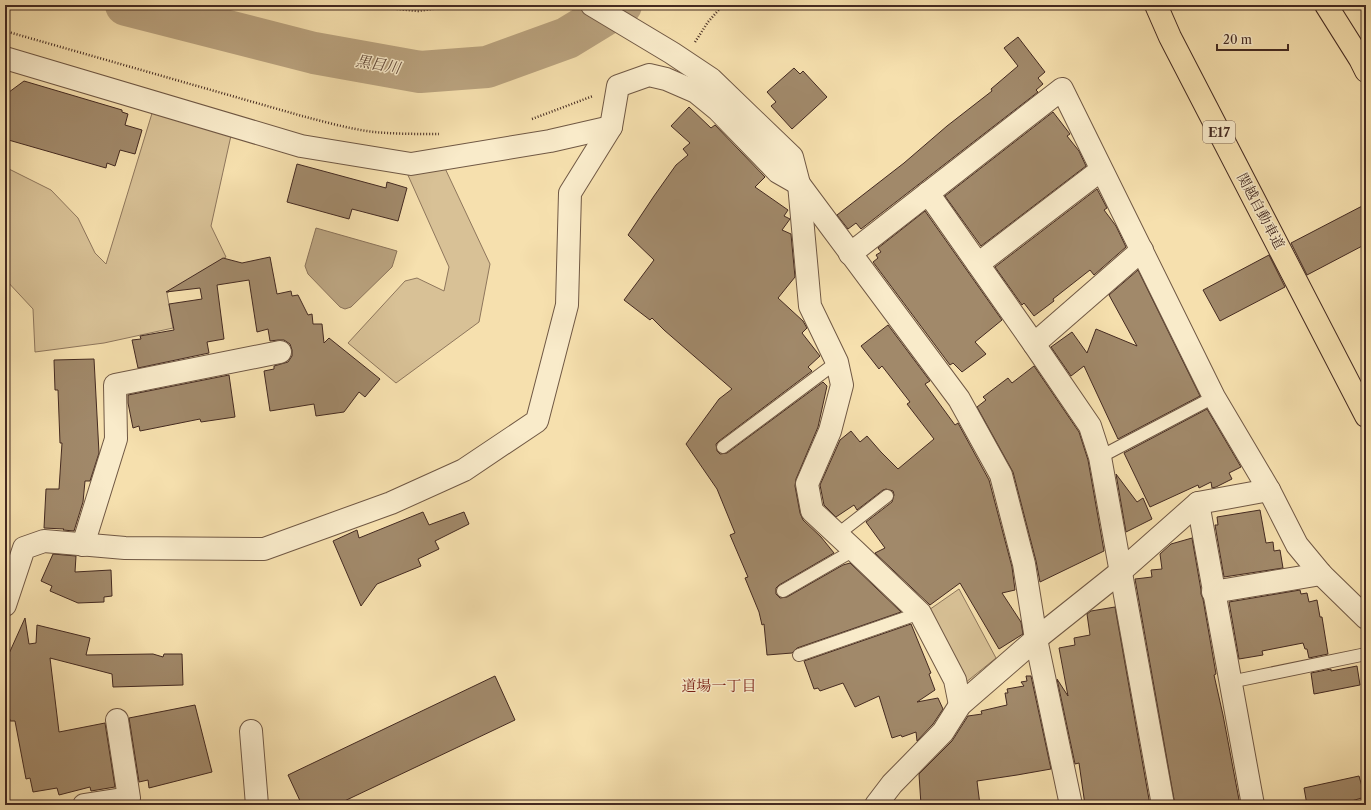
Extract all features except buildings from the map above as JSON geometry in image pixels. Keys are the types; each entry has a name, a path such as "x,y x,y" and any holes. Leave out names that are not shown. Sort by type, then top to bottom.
{"highway":[{"name":"関越自動車道","path":"1156,5 1170,37 1366,416"},
{"path":"1326,5 1366,71"}],"street":[{"path":"592,5 711,79 792,157 799,184 810,306 837,362 842,385 830,431 807,484 812,511 920,613 955,680 960,705"},
{"path":"5,58 301,146 411,164 550,141 610,127"},
{"path":"7,594 24,548 44,541 125,548 264,549 391,502 464,470 537,421 567,305 570,193 610,127 618,86 649,75 666,79 696,92 718,110 778,172 799,184 959,399 1001,476 1024,564 1036,639 1071,805"},
{"path":"850,254 1062,89 1214,397 1269,490 1296,545 1321,574 1366,618"},
{"path":"978,264 1102,170"},
{"path":"928,194 1090,426 1100,457 1163,805"},
{"path":"1034,344 1142,250"},
{"path":"83,545 116,440 115,385 280,352"},
{"path":"876,805 892,784 942,732 960,705 1036,639 1120,572 1198,503 1269,490"},
{"path":"1198,503 1252,805"},
{"path":"1213,592 1321,574"},
{"path":"84,805 129,798 117,720"},
{"path":"251,730 257,805"}],"lane":[{"path":"723,447 837,362"},
{"path":"1100,457 1214,397"},
{"path":"838,534 887,496"},
{"path":"783,591 854,550"},
{"path":"798,654 920,613"},
{"path":"1230,682 1366,654"}],"path":[{"path":"355,5 418,11 461,5"},
{"path":"678,58 692,48 708,22 723,5"},
{"path":"5,31 302,116 339,125 373,132 446,134"},
{"path":"531,120 618,86"}],"shaded area":[{"path":"153,110 232,131 211,226 226,257 167,293 173,328 104,343 35,352 33,309 5,279 5,167 51,190 78,218 95,253 106,264"},
{"path":"443,164 490,264 479,322 396,383 348,343 405,281 417,278 444,291 449,267 407,173"},
{"path":"316,228 397,251 392,267 351,307 345,309 340,307 308,274 305,266"},
{"path":"959,589 996,658 965,683 926,612"}],"waterway":[{"name":"黒目川","path":"126,5 314,53 420,72 487,67 567,38 621,5"}],"district":[{"name":"道場一丁目","path":"719,685"}]}
